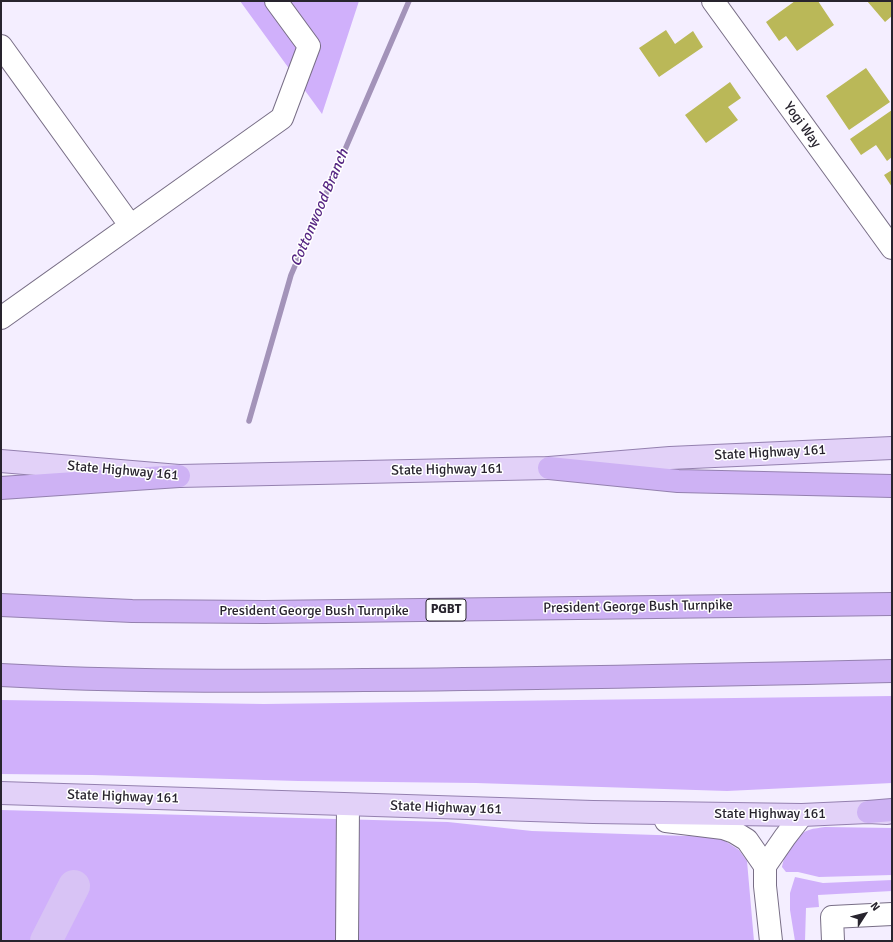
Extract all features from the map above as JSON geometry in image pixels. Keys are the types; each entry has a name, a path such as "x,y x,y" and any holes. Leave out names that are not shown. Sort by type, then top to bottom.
{"highway":[{"path":"549,468 678,481 892,486"},
{"path":"1,488 179,476"},
{"name":"President George Bush Turnpike","path":"1,605 132,611 264,612 892,604"},
{"path":"1,675 268,681 892,671"},
{"path":"868,812 892,811"}],"main road":[{"name":"State Highway 161","path":"1,461 179,476 549,468 670,458 892,448"},
{"name":"State Highway 161","path":"1,793 594,812 802,815 868,812"}],"street":[{"path":"1,318 282,118 309,46 276,1"},
{"name":"Yogi Way","path":"713,1 892,248"},
{"path":"1,46 130,225"},
{"path":"347,941 348,804"},
{"path":"594,812 723,828 734,832 747,840 765,866"},
{"path":"771,941 765,886 765,866 802,815"},
{"path":"833,941 832,917 892,914"}],"shaded area":[{"path":"240,1 359,1 322,114"},
{"path":"892,696 892,783 727,791 476,783 298,781 1,774 1,700 264,704"},
{"path":"1,810 448,822 532,831 719,837 739,850 747,861 754,941 1,941"},
{"path":"815,828 892,828 892,875 819,877 798,872 786,872 782,867 783,861 795,840 804,832"},
{"path":"795,877 823,883 892,880 892,891 818,895 819,907 806,908 805,941 795,941 790,910 790,893"}],"building":[{"path":"795,1 818,1 834,25 797,51 786,36 779,41 766,22"},
{"path":"867,1 892,1 892,16 885,22"},
{"path":"666,30 675,44 693,31 703,47 659,77 639,48"},
{"path":"866,68 890,102 849,130 826,96"},
{"path":"730,82 741,98 728,107 738,120 706,143 685,115"},
{"path":"892,110 892,157 887,161 876,145 861,155 850,139"},
{"path":"892,170 892,187 884,175"}],"waterway":[{"name":"Cottonwood Branch","path":"249,421 291,275 409,1"},
{"name":"Cottonwood Branch","path":"46,941 74,886"}]}
